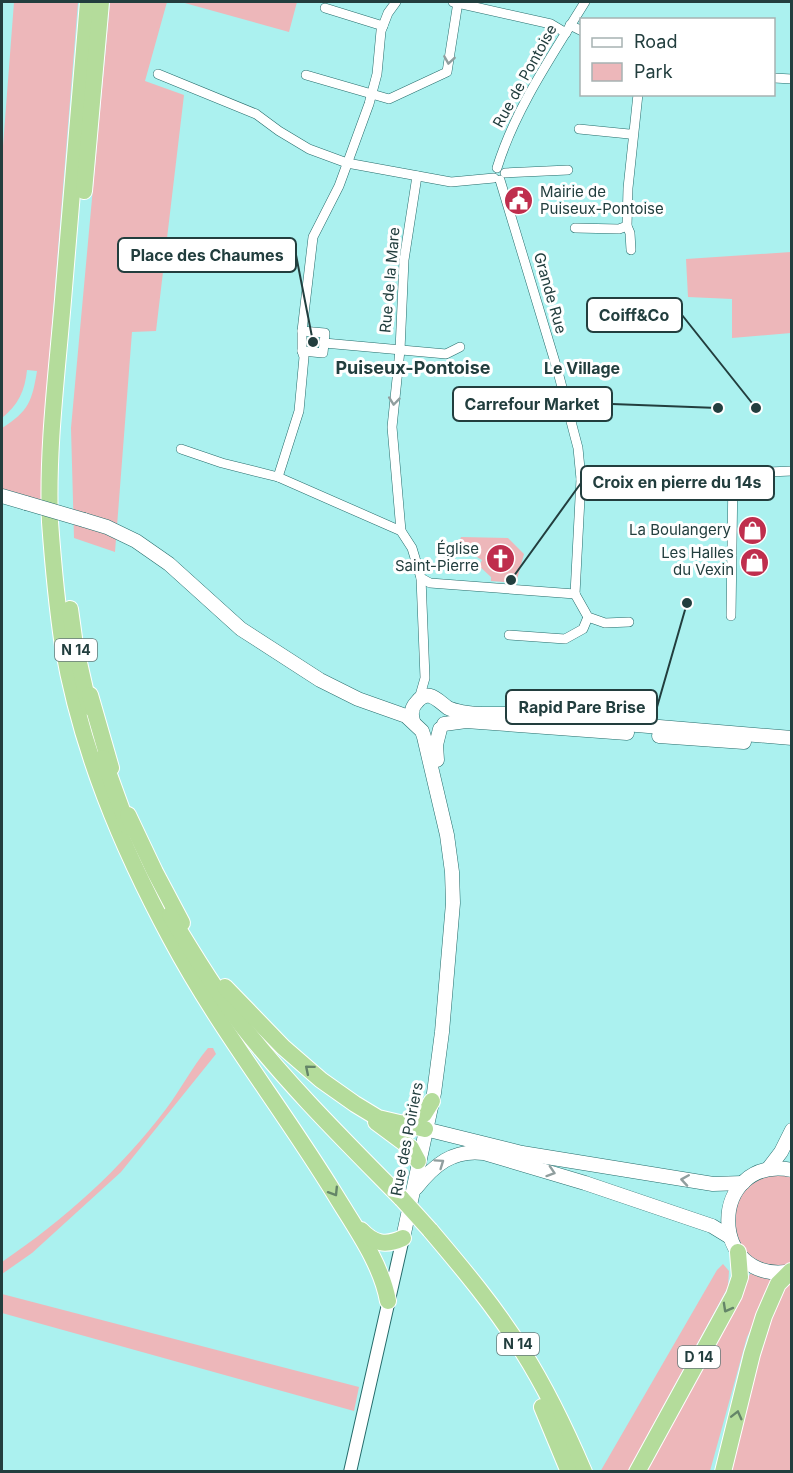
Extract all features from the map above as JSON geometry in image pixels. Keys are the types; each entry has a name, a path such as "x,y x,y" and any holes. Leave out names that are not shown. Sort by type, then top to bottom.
{"highway":[{"name":"N 14","path":"88,2 52,439 50,520 63,647 84,736 103,795 129,857 169,936 215,1005 278,1085 404,1199"},
{"name":"N 14","path":"101,2 62,442 60,522 75,645 97,741 137,849 167,910 201,968 241,1024 308,1102 404,1199 426,1234 512,1355 546,1414 570,1472"},
{"path":"75,645 107,757 131,823 188,935 224,986 283,1047 321,1080 411,1148 418,1161"},
{"path":"169,936 199,990 275,1100 348,1216 378,1269 388,1301"},
{"path":"403,1124 424,1114 432,1101"},
{"path":"355,1104 378,1118 425,1129"},
{"path":"348,1216 368,1238 377,1242 391,1243 403,1238"},
{"name":"N 14","path":"426,1234 472,1279 522,1351 554,1406 584,1472"},
{"name":"D 14","path":"637,1472 736,1288 740,1270 738,1252"},
{"path":"723,1472 758,1333 778,1284 791,1271"}],"main road":[{"path":"2,496 121,533 169,564 241,629 295,664 320,680 358,699 400,712 417,726 430,732 466,721 792,746"},
{"path":"295,664 401,704 441,700 446,706 457,711 478,714 505,714 792,738"},
{"path":"423,700 412,710 417,726 428,745 442,807"},
{"path":"442,807 436,749 447,716 446,706"},
{"name":"Rue des Poiriers","path":"403,1238 404,1199 418,1161 432,1101 453,903 452,872 442,807"},
{"path":"432,1101 441,1125 465,1139"},
{"path":"425,1129 522,1153 713,1184 743,1183"},
{"path":"768,1169 781,1152 792,1130"},
{"path":"404,1199 433,1167 447,1157 467,1152 484,1153 524,1163 712,1226 730,1237"},
{"path":"791,1271 778,1273 758,1269 747,1262 738,1252 730,1237 727,1222 728,1208 734,1194 743,1183 768,1169 792,1170"}],"street":[{"path":"278,477 299,411 304,357 303,328 313,237 339,186 372,96 383,26 396,2"},
{"path":"306,75 372,96 389,99 447,72 456,2 580,31"},
{"name":"Rue de Pontoise","path":"499,175 502,150 524,107 585,2"},
{"path":"325,8 383,26"},
{"path":"158,74 256,114 309,149 347,163 451,182 499,175 568,170"},
{"path":"775,78 792,79"},
{"path":"631,250 630,232 627,226 628,188 638,96"},
{"path":"579,129 633,133"},
{"name":"Grande Rue","path":"499,175 558,372 578,448 581,479 575,594"},
{"name":"Rue de la Mare","path":"401,531 392,427 400,350 404,260 417,176"},
{"path":"575,228 619,229 627,226"},
{"path":"302,351 323,353 325,333 303,328"},
{"path":"324,343 446,354 460,347"},
{"path":"181,449 222,464 278,477 401,531 412,548 421,578 425,678 423,700"},
{"path":"581,479 792,471"},
{"path":"731,616 733,474"},
{"path":"421,578 430,583 575,594 588,617 605,623 628,622"},
{"path":"509,635 566,639 583,629 588,617"},
{"name":"Rue des Poiriers","path":"350,1472 403,1238"}],"green space":[{"path":"14,2 78,2 46,398 44,501 2,490 2,428 18,416 28,404 37,371 27,370 20,397 2,418 2,159"},
{"path":"110,2 167,2 145,81 184,95 156,331 132,332 115,552 74,538 71,428"},
{"path":"181,2 297,2 289,32"},
{"path":"791,252 791,333 732,338 732,299 688,297 686,259"},
{"path":"461,537 508,538 524,554 516,583 491,581 491,577 479,566 482,560 458,546"},
{"path":"208,1048 213,1048 216,1054 121,1172 32,1253 2,1274 2,1262 48,1229 130,1153 166,1109"},
{"path":"766,1176 791,1176 791,1266 773,1267 762,1264 752,1258 737,1240 733,1218 735,1207 745,1189"},
{"path":"723,1264 729,1271 728,1287 628,1471 600,1472 717,1270"},
{"path":"750,1274 777,1278 747,1337 710,1471 643,1472"},
{"path":"791,1277 791,1471 729,1472 771,1309"},
{"path":"2,1294 359,1387 354,1411 2,1313"}],"place":[{"name":"Mairie de Puiseux-Pontoise","path":"519,201"},
{"name":"Place des Chaumes","path":"313,342"},
{"name":"Carrefour Market","path":"718,408"},
{"name":"Coiff&Co","path":"756,408"},
{"name":"La Boulangery","path":"752,530"},
{"name":"Église Saint-Pierre","path":"500,558"},
{"name":"Les Halles du Vexin","path":"755,562"},
{"name":"Croix en pierre du 14s","path":"511,580"},
{"name":"Rapid Pare Brise","path":"687,603"}],"district":[{"name":"Puiseux-Pontoise","path":"413,368"},
{"name":"Le Village","path":"582,368"}]}
